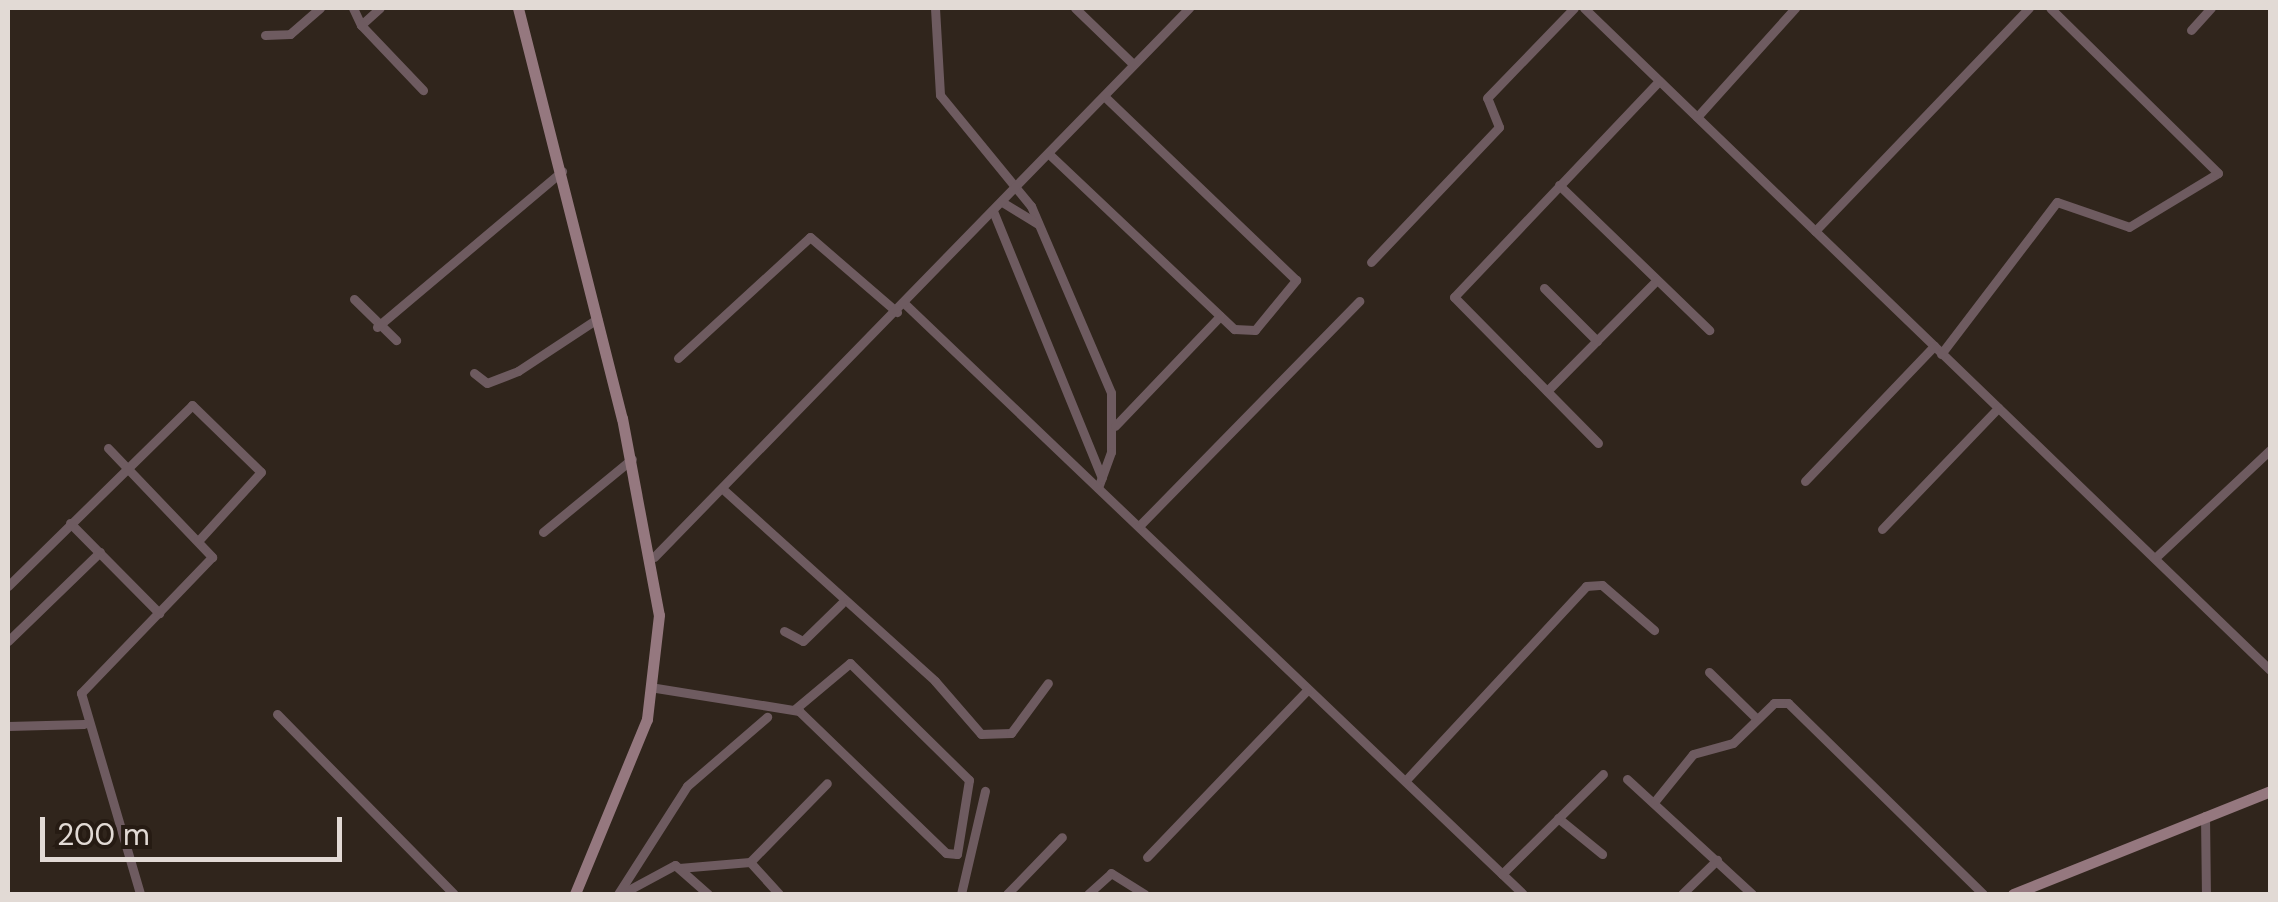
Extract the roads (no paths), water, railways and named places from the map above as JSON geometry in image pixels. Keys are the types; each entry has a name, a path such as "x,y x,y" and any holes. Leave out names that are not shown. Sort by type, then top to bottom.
{"main road":[{"path":"518,8 562,170 654,557 656,688 624,790 575,894"},
{"path":"2013,894 2270,790"}],"street":[{"path":"264,36 290,34 320,8"},
{"path":"353,8 361,25 423,90"},
{"path":"361,25 380,8"},
{"path":"935,8 940,94 1017,186 1040,225 1110,393 1114,426 1100,483"},
{"path":"1074,8 1133,64"},
{"path":"654,557 906,304 1189,8"},
{"path":"1371,262 1500,127 1487,98 1574,8"},
{"path":"1584,8 2270,670"},
{"path":"1697,117 1794,8"},
{"path":"1814,231 2029,8"},
{"path":"1805,481 1937,350 2057,202 2140,225 2218,172 2050,8"},
{"path":"2191,30 2208,8"},
{"path":"1598,443 1453,301 1658,81"},
{"path":"1049,154 1220,316 1248,336 1296,280 1104,96"},
{"path":"377,328 562,170"},
{"path":"1559,185 1709,330"},
{"path":"1002,202 1040,225"},
{"path":"992,211 1100,483"},
{"path":"678,358 810,236 897,312"},
{"path":"1548,392 1657,280"},
{"path":"1544,288 1598,340"},
{"path":"354,299 377,328 396,340"},
{"path":"1139,526 1360,300"},
{"path":"906,304 1100,483 1307,690 1523,894"},
{"path":"1114,426 1220,316"},
{"path":"474,373 487,383 518,371 597,319"},
{"path":"8,586 192,405 258,466 260,475 198,541"},
{"path":"1882,529 1998,408"},
{"path":"108,448 198,541 209,562 81,692 84,724 140,894"},
{"path":"2155,558 2270,450"},
{"path":"543,532 632,459"},
{"path":"724,490 842,603 935,680 981,734 1011,733 1048,683"},
{"path":"70,523 159,613"},
{"path":"8,641 100,552"},
{"path":"1406,780 1586,586 1602,585 1654,630"},
{"path":"784,631 803,641 842,603"},
{"path":"656,688 795,710 946,853 957,854 969,780 850,662 795,710"},
{"path":"1709,672 1756,719"},
{"path":"1147,857 1307,690"},
{"path":"1655,801 1693,754 1733,743 1756,719 1788,703 1983,894"},
{"path":"276,714 454,894"},
{"path":"620,894 687,786 766,717"},
{"path":"8,726 84,724"},
{"path":"1502,874 1603,774"},
{"path":"1626,779 1655,801 1752,894"},
{"path":"620,894 659,866 750,862 828,783"},
{"path":"961,894 986,791"},
{"path":"2204,816 2206,894"},
{"path":"1558,818 1602,854"},
{"path":"1007,894 1062,838"},
{"path":"1682,894 1716,860"},
{"path":"750,862 779,894"},
{"path":"679,868 708,894"},
{"path":"1088,894 1112,873 1145,894"}]}
